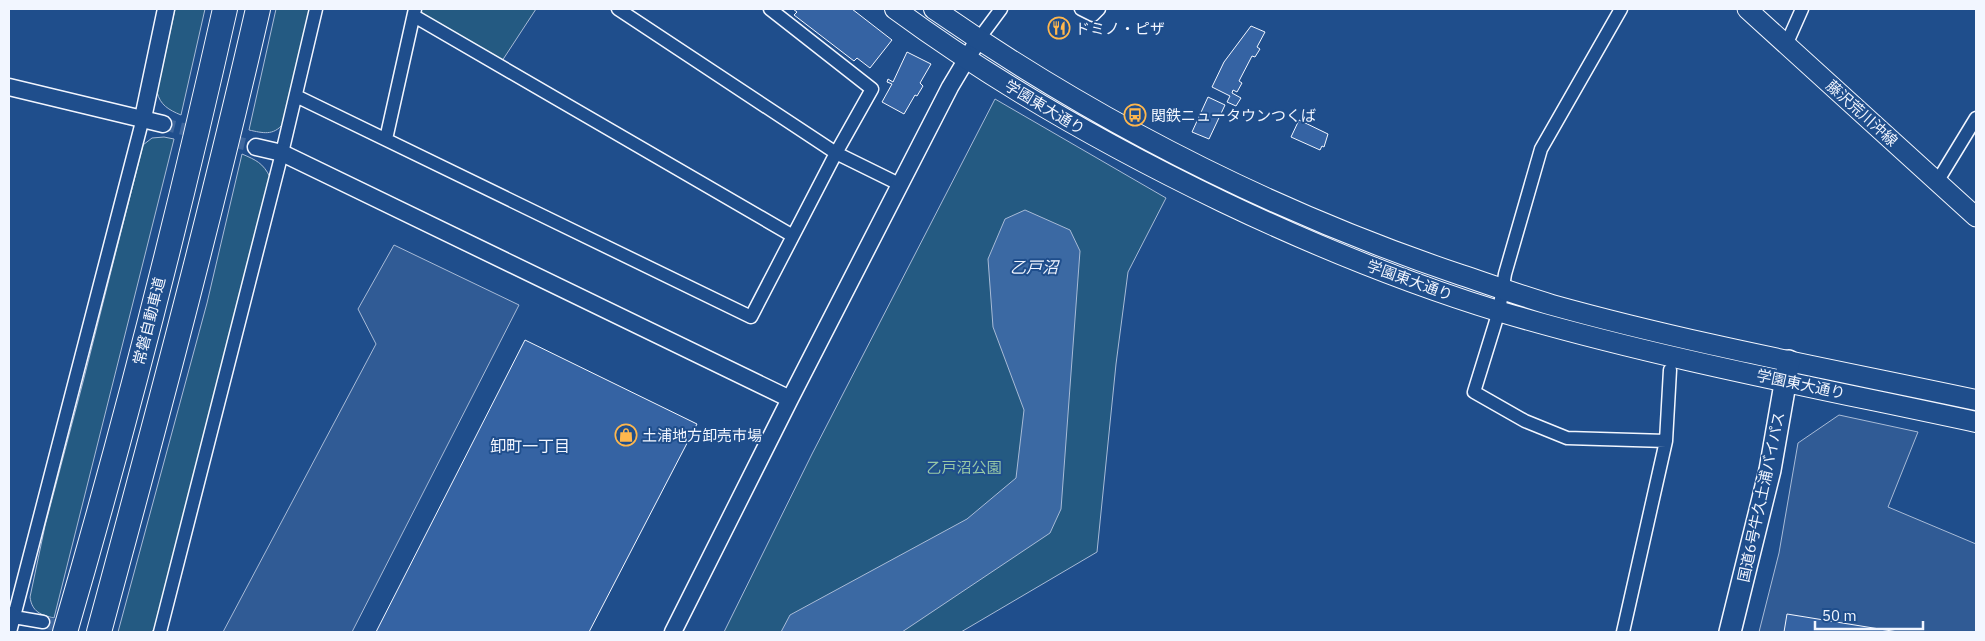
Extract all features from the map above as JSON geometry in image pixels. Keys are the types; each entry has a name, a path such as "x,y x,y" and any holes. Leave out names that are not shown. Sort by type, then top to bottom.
{"highway":[{"name":"常磐自動車道","path":"65,632 185,181 225,9"},
{"path":"99,632 165,389 224,155 258,9"},
{"name":"国道6号牛久土浦バイパス","path":"1730,632 1770,470 1788,371"}],"main road":[{"name":"学園東大通り","path":"894,9 966,60 1082,130 1181,182 1279,228 1385,272 1499,311 1670,357 1788,371 1976,400"},
{"name":"学園東大通り","path":"934,9 978,40 1096,112 1193,164 1292,210 1390,251 1551,305 1669,335 1788,371 1976,422"},
{"name":"藤沢荒川沖線","path":"1747,9 1976,217"}],"street":[{"path":"43,622 11,621 143,118 166,9"},
{"path":"160,632 282,153 316,9"},
{"path":"618,9 836,154 901,185"},
{"path":"296,96 751,317 872,89 770,9"},
{"path":"673,632 950,86 978,40 1002,9"},
{"path":"1081,9 1094,15 1099,9"},
{"path":"1620,9 1541,149 1501,289 1499,311 1474,392 1526,421 1567,438 1666,441"},
{"path":"1786,45 1802,9"},
{"path":"386,139 414,12 793,236"},
{"path":"9,87 163,124"},
{"path":"1937,182 1976,118"},
{"path":"256,147 282,153 790,399"},
{"path":"1623,632 1666,441 1670,370"}],"green space":[{"path":"175,9 205,9 181,115 166,106 160,100 157,92"},
{"path":"276,9 310,9 283,124 272,132 263,133 249,130"},
{"path":"419,9 536,9 502,61 418,15"},
{"name":"乙戸沼公園","path":"995,99 1166,198 1128,272 1116,364 1097,552 961,632 724,632 812,454"},
{"path":"164,137 174,139 54,618 45,616 35,609 30,597 45,526 143,145 152,138"},
{"path":"242,154 259,162 270,177 155,627 152,632 118,632 207,303"}],"shaded area":[{"path":"394,245 519,305 352,632 223,632 376,344 358,309"},
{"path":"1839,415 1918,432 1888,507 1976,544 1976,632 1759,632 1779,553 1798,443"}],"water":[{"name":"乙戸沼","path":"1025,210 1070,230 1080,251 1061,509 1050,533 902,632 781,632 790,615 967,519 1016,478 1024,410 993,327 988,259 1005,219"}],"building":[{"path":"793,9 852,9 892,40 870,68 857,58 854,61 794,15 797,12"},
{"path":"1251,26 1265,32 1257,47 1260,49 1255,57 1252,56 1239,81 1242,83 1237,92 1233,90 1232,93 1241,98 1236,106 1227,102 1230,96 1212,87 1224,62"},
{"path":"907,52 931,64 920,83 923,86 917,96 915,95 904,114 882,102 892,84 887,82 888,79 893,82"},
{"path":"1208,97 1225,105 1209,139 1192,132"},
{"path":"1299,120 1328,134 1324,147 1322,146 1320,150 1291,137"},
{"path":"525,340 697,424 589,632 376,632"},
{"path":"1787,614 1898,632 1784,632"}],"tunnel":[{"path":"163,124 256,147"},
{"path":"43,622 78,632"}],"place":[{"name":"ドミノ・ピザ","path":"1059,28"},
{"name":"関鉄ニュータウンつくば","path":"1135,115"},
{"name":"土浦地方卸売市場","path":"626,435"}],"district":[{"name":"卸町一丁目","path":"530,446"}]}
